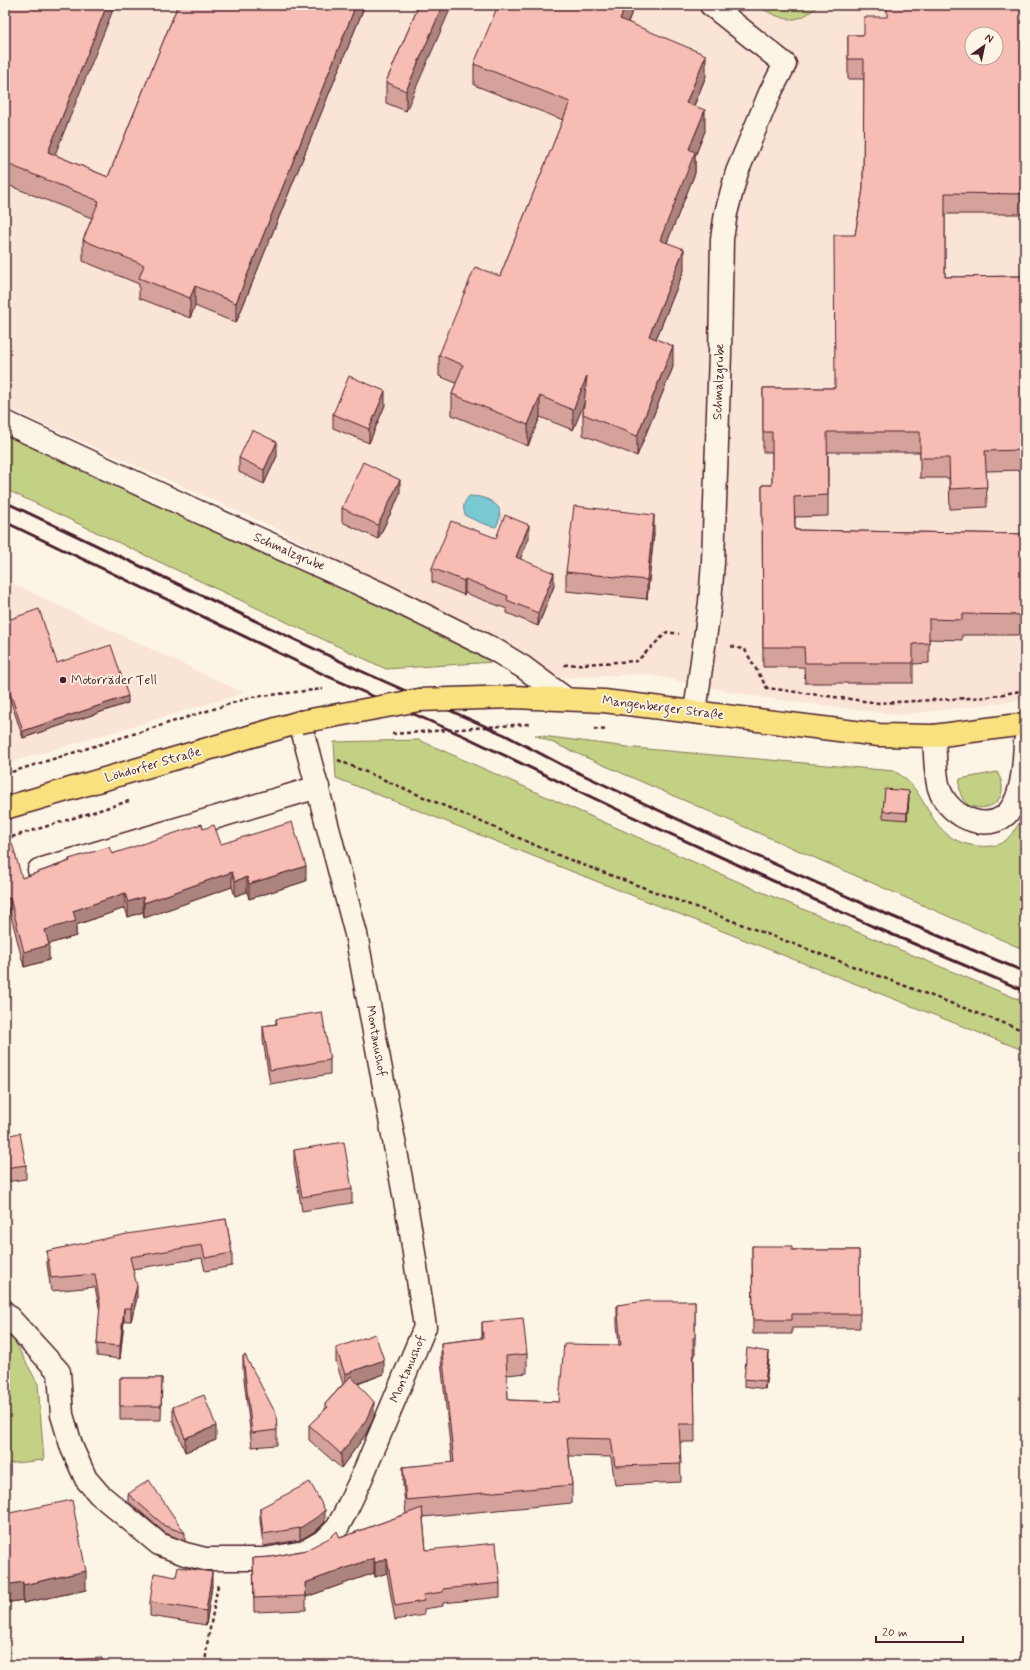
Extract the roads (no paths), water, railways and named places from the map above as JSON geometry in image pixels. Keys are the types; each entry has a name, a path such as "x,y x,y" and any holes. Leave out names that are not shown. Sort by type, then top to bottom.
{"main road":[{"name":"Mangenberger Straße","path":"300,722 419,700 513,697 565,698 604,701 879,735 934,736 1025,724"},
{"name":"Löhdorfer Straße","path":"5,808 300,722"}],"street":[{"name":"Schmalzgrube","path":"695,712 710,602 713,562 720,361 722,239 725,220 737,172 770,93 785,64 711,5"},
{"name":"Schmalzgrube","path":"5,422 199,512 382,594 495,650 523,667 565,698"},
{"name":"Montanushof","path":"5,1313 59,1372 62,1415 72,1448 86,1479 99,1494 159,1544 198,1557 223,1559 265,1558 304,1552 325,1540 336,1528 361,1479 425,1327 411,1233 356,934 300,722"},
{"path":"934,736 939,788 948,806 961,817 975,822 988,823 1000,819 1008,813 1014,805 1019,790 1025,742"},
{"path":"39,870 318,786"}],"water":[{"path":"469,496 486,499 493,502 499,508 500,518 496,527 466,516 464,506 465,501"}],"railway":[{"path":"5,502 361,671 505,735 564,766 748,852 884,913 1025,972"},
{"path":"5,522 327,676 466,737 631,816 872,926 1025,991"}],"place":[{"name":"Motorräder Tell","path":"63,680"}]}
